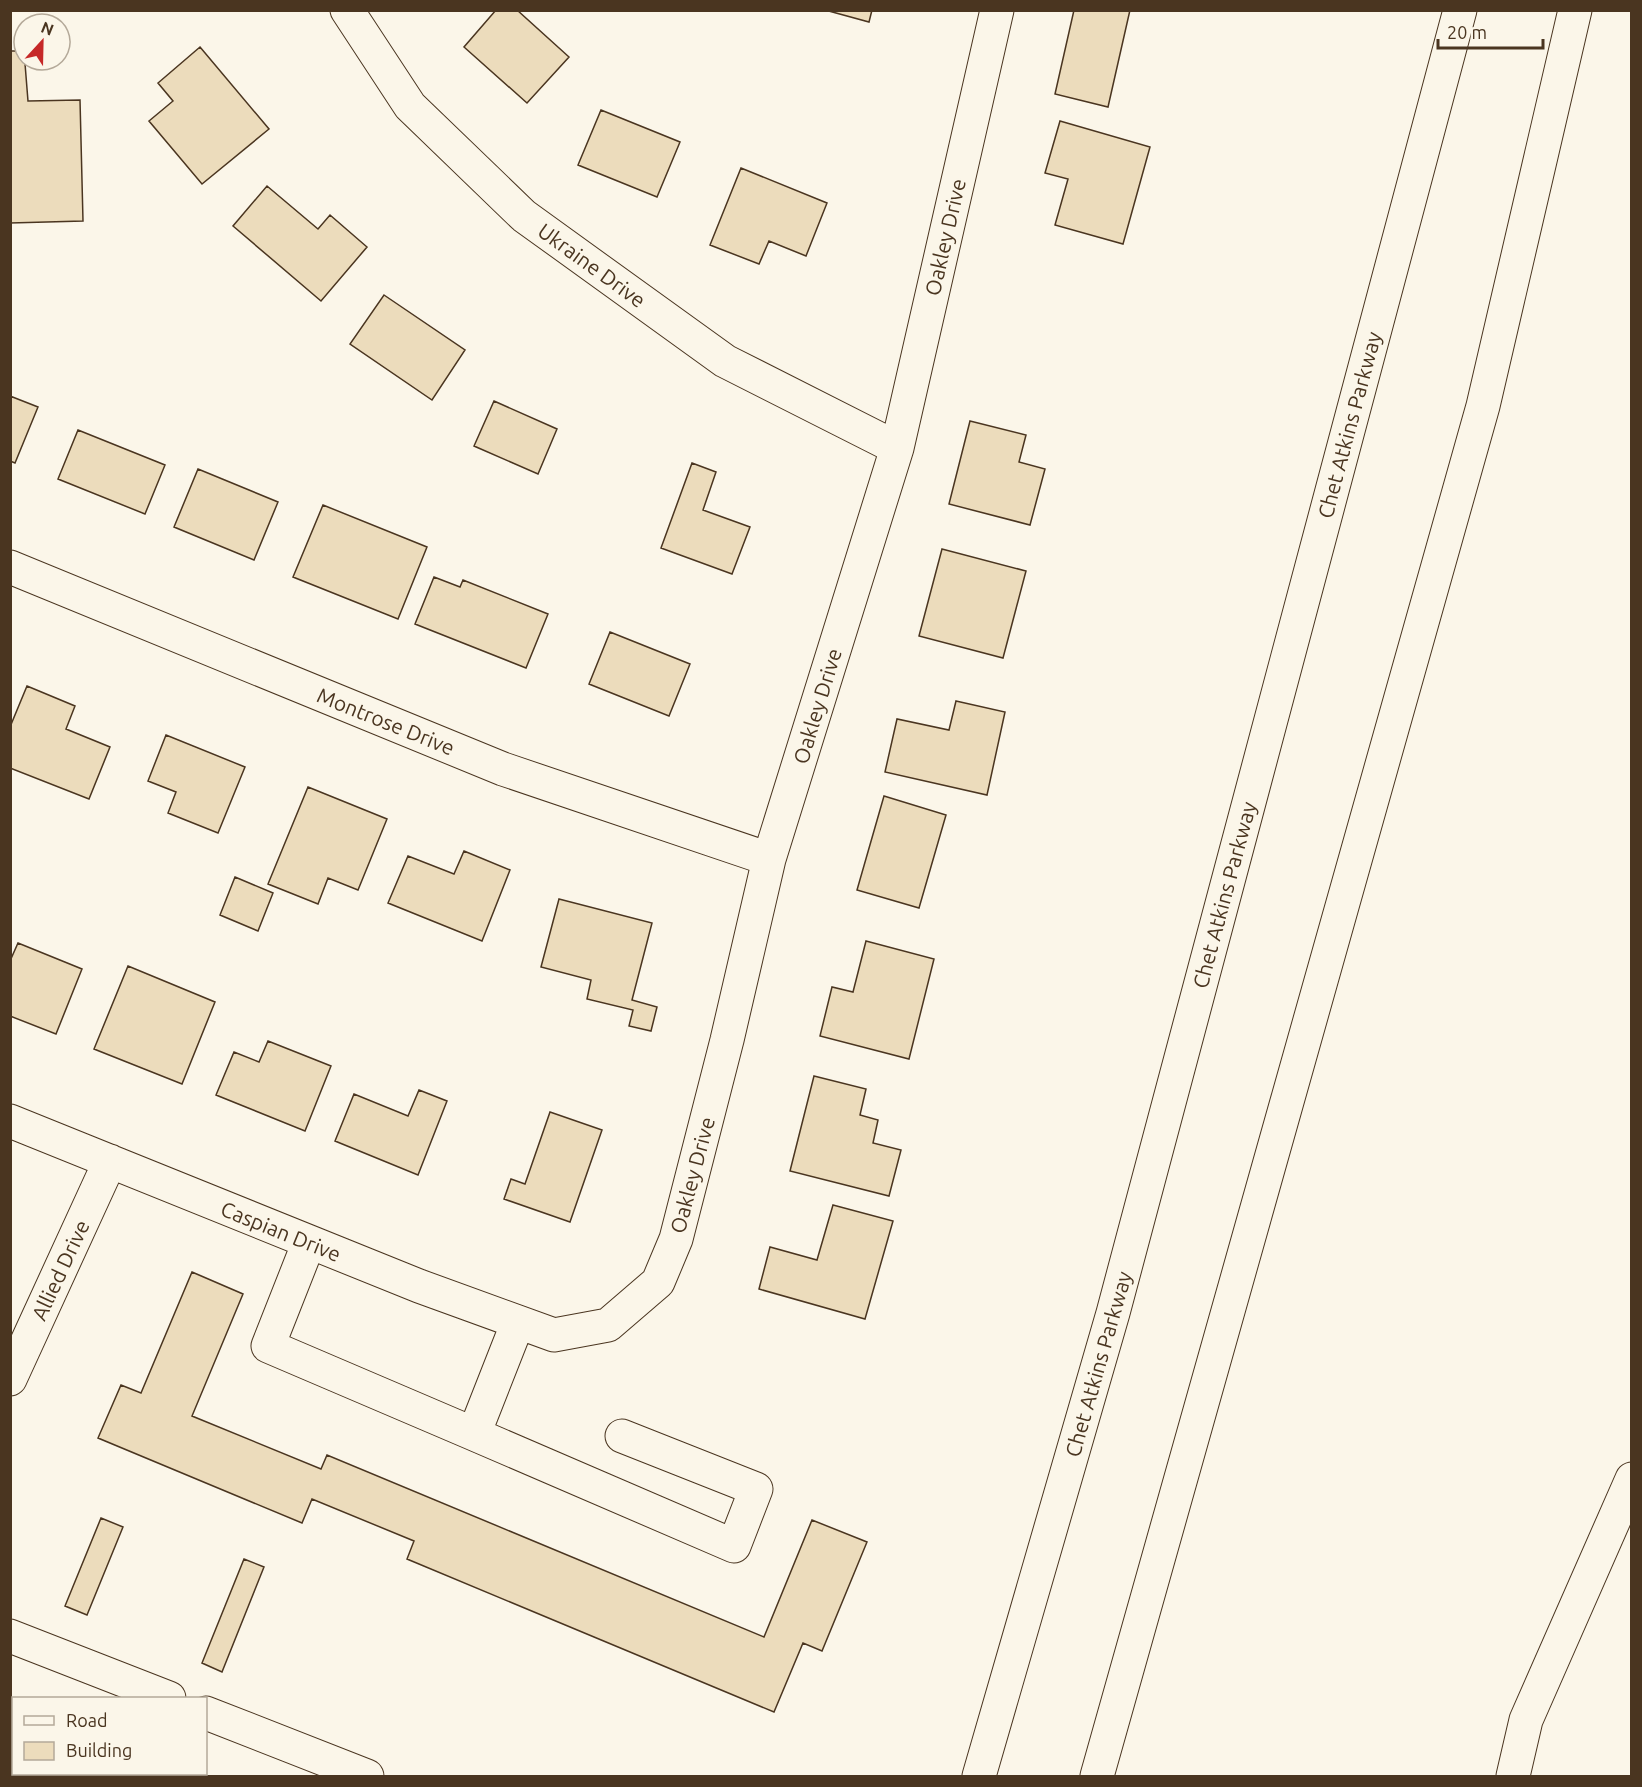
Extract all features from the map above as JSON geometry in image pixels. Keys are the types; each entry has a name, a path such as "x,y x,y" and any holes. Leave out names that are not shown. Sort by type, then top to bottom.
{"main road":[{"name":"Ukraine Drive","path":"347,10 410,106 524,216 725,361 897,448"},
{"name":"Oakley Drive","path":"554,1335 608,1325 658,1282 676,1239 724,1051 769,859 897,448 997,10"},
{"name":"Chet Atkins Parkway","path":"979,1776 1113,1313 1460,10"},
{"path":"1097,1776 1482,406 1575,10"},
{"name":"Montrose Drive","path":"10,567 503,769 769,859"},
{"name":"Caspian Drive","path":"10,1120 419,1286 554,1335"},
{"name":"Allied Drive","path":"10,1379 110,1161"},
{"path":"309,1242 268,1346 734,1546 756,1489 622,1436"},
{"path":"474,1434 518,1322"},
{"path":"1513,1776 1526,1720 1632,1479"},
{"path":"10,1636 166,1697"},
{"path":"207,1713 367,1776"}],"building":[{"path":"496,10 517,10 569,57 527,103 464,47"},
{"path":"825,10 872,10 869,22"},
{"path":"1074,10 1130,10 1108,107 1055,94"},
{"path":"200,47 269,129 202,184 149,121 173,101 158,83"},
{"path":"10,51 12,51 12,72 26,72 28,101 80,100 83,221 10,223"},
{"path":"601,110 680,142 657,197 578,165"},
{"path":"1060,121 1150,147 1123,244 1055,225 1068,179 1045,173"},
{"path":"741,168 827,203 806,256 769,241 759,264 710,245"},
{"path":"267,186 318,229 330,215 367,247 321,301 233,226"},
{"path":"384,295 465,350 432,400 350,344"},
{"path":"10,396 38,407 15,463 10,461"},
{"path":"494,401 557,429 538,474 474,446"},
{"path":"970,421 1026,435 1019,462 1045,469 1030,525 949,504"},
{"path":"78,430 165,465 145,514 58,479"},
{"path":"692,463 716,472 703,510 750,527 732,574 661,548"},
{"path":"198,469 278,502 254,560 174,527"},
{"path":"323,505 427,547 398,619 293,577"},
{"path":"942,549 1026,571 1003,658 919,636"},
{"path":"434,577 460,587 463,580 548,614 526,668 415,624"},
{"path":"610,632 690,664 669,716 589,684"},
{"path":"27,686 75,706 66,729 110,747 89,799 10,768 10,727"},
{"path":"956,701 1005,712 987,795 885,772 897,719 949,730"},
{"path":"166,735 245,767 218,833 168,813 176,792 148,781"},
{"path":"308,787 387,819 358,890 328,878 318,904 268,884"},
{"path":"884,796 946,815 919,908 857,890"},
{"path":"464,851 510,870 482,941 388,903 408,856 454,874"},
{"path":"235,877 273,893 258,931 220,915"},
{"path":"559,899 652,923 632,1000 657,1007 651,1031 629,1026 633,1010 587,999 591,980 541,967"},
{"path":"866,941 934,959 909,1059 820,1036 832,987 853,992"},
{"path":"18,943 82,969 56,1034 10,1016 10,961"},
{"path":"128,966 215,1002 182,1084 94,1049"},
{"path":"268,1041 331,1066 305,1131 216,1095 234,1052 259,1062"},
{"path":"814,1076 866,1089 860,1115 878,1120 873,1143 901,1150 889,1196 790,1171"},
{"path":"419,1090 447,1101 418,1175 335,1141 354,1094 408,1116"},
{"path":"550,1112 602,1130 570,1222 504,1199 511,1179 525,1184"},
{"path":"833,1205 893,1221 865,1319 759,1289 770,1247 817,1260"},
{"path":"192,1272 243,1294 192,1416 321,1469 327,1455 764,1637 812,1520 867,1542 822,1651 803,1643 774,1712 407,1559 414,1541 312,1499 302,1523 98,1438 121,1385 141,1393"},
{"path":"101,1518 123,1527 87,1615 65,1606"},
{"path":"244,1559 264,1567 222,1672 202,1663"}]}
